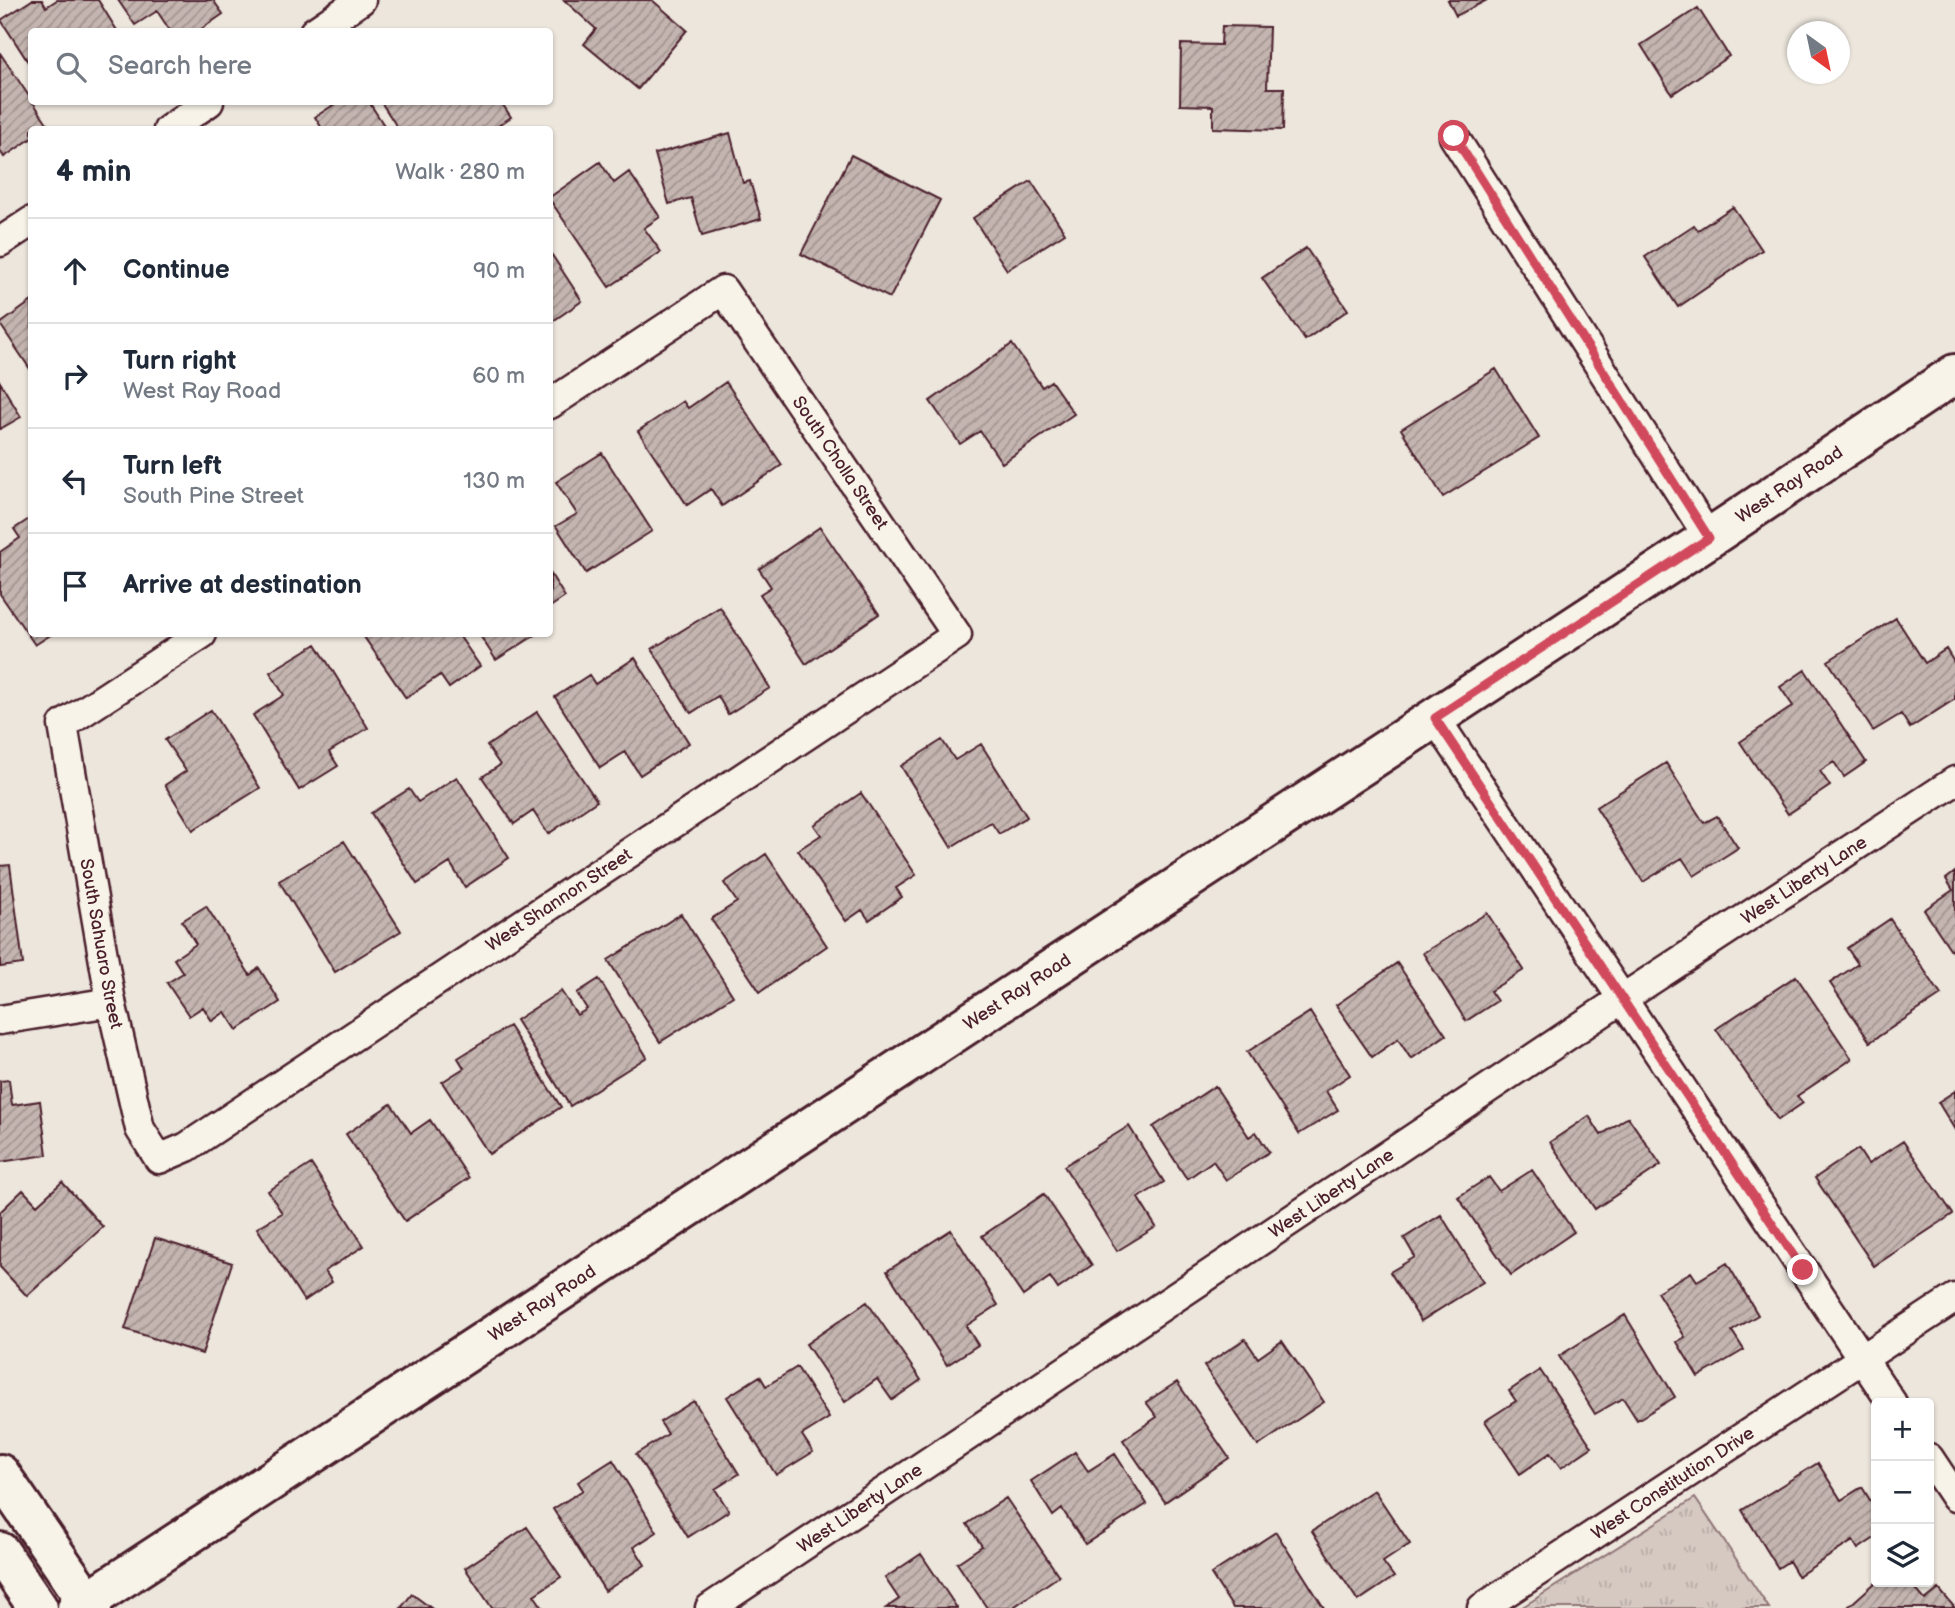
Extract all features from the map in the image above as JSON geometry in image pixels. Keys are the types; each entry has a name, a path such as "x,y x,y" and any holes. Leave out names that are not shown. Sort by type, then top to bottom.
{"main road":[{"name":"West Ray Road","path":"85,1606 1955,374"},
{"path":"0,1474 85,1606"},
{"path":"0,1552 38,1608"}],"street":[{"path":"320,28 360,0"},
{"path":"173,126 204,105"},
{"path":"1454,136 1709,538"},
{"path":"0,242 28,224"},
{"name":"South Cholla Street","path":"553,402 723,290 957,635"},
{"name":"West Shannon Street","path":"159,1159 187,1147 957,635"},
{"name":"South Sahuaro Street","path":"159,1159 140,1129 111,1002 63,724 197,637"},
{"path":"1435,718 1889,1398"},
{"name":"West Liberty Lane","path":"710,1608 1622,999 1955,781"},
{"path":"0,1020 111,1002"},
{"name":"West Constitution Drive","path":"1482,1608 1955,1298"},
{"path":"1931,1461 1955,1497"}],"green space":[{"path":"1695,1498 1769,1608 1521,1608"}],"building":[{"path":"32,0 42,0 46,7 57,0 98,0 116,28 28,28 28,62 1,20"},
{"path":"118,0 213,0 223,14 203,28 168,28 157,11 135,25"},
{"path":"564,0 652,0 687,30 638,89 584,44 596,29"},
{"path":"1448,0 1487,0 1456,16"},
{"path":"1698,8 1729,56 1672,94 1641,45"},
{"path":"1222,26 1269,27 1267,88 1284,88 1283,130 1213,128 1213,106 1180,105 1181,44 1221,45"},
{"path":"0,53 28,95 28,105 35,105 49,126 28,126 28,141 4,157 0,151"},
{"path":"333,105 371,105 384,126 321,126 315,117"},
{"path":"383,105 503,105 511,117 498,126 396,126"},
{"path":"730,133 743,183 750,181 761,219 702,236 691,198 669,204 655,154"},
{"path":"851,155 940,200 890,298 801,254"},
{"path":"600,162 614,183 629,172 660,217 644,228 661,252 609,287 553,204 553,195"},
{"path":"1031,181 1065,233 1007,270 973,218"},
{"path":"1733,207 1762,250 1678,307 1645,257 1694,225 1698,230"},
{"path":"1306,248 1348,310 1305,340 1262,278"},
{"path":"553,257 582,301 553,321"},
{"path":"28,304 28,366 0,324"},
{"path":"1012,344 1042,387 1051,381 1074,414 1002,463 980,431 960,444 930,401"},
{"path":"1496,369 1539,438 1443,497 1401,429"},
{"path":"0,382 21,417 0,429"},
{"path":"726,382 782,465 722,506 711,489 687,505 638,431 683,401 688,408"},
{"path":"602,453 652,531 586,573 556,526 577,514 556,482"},
{"path":"28,520 28,635 0,594 0,552 20,538 14,529"},
{"path":"820,527 879,614 806,664 760,594 771,587 759,569"},
{"path":"553,578 565,597 553,605"},
{"path":"720,607 770,688 728,714 718,696 691,713 652,649"},
{"path":"1896,618 1925,663 1946,649 1955,664 1955,699 1910,728 1901,714 1873,731 1828,661"},
{"path":"30,637 47,637 35,645"},
{"path":"364,637 460,637 480,666 449,688 440,675 406,698"},
{"path":"481,637 532,637 496,660"},
{"path":"316,644 368,728 329,752 338,766 299,790 253,715 284,695 270,672"},
{"path":"635,658 689,743 640,775 625,752 600,768 555,697 589,675 595,684"},
{"path":"1805,670 1866,762 1844,777 1834,762 1820,771 1830,786 1788,814 1740,742 1793,706 1780,687"},
{"path":"211,710 260,788 193,830 165,785 186,771 165,740"},
{"path":"537,712 597,801 548,834 533,811 514,824 482,777 500,765 487,746"},
{"path":"942,740 955,760 981,744 1027,817 999,834 991,822 951,847 901,766"},
{"path":"1666,763 1704,823 1717,816 1738,848 1694,876 1682,858 1643,882 1596,807"},
{"path":"457,777 509,858 465,887 450,863 417,884 371,813 409,789 418,802"},
{"path":"861,793 916,875 896,888 902,897 869,920 862,910 846,921 798,850 821,835 814,825"},
{"path":"344,841 401,931 335,972 279,881"},
{"path":"766,854 827,946 760,992 711,919 737,902 724,883"},
{"path":"10,865 23,964 0,967 0,866"},
{"path":"1955,872 1955,956 1924,910 1953,890 1946,879"},
{"path":"206,906 250,975 259,968 280,1002 237,1030 225,1012 212,1021 203,1007 189,1016 167,983 183,973 174,959 196,944 182,921"},
{"path":"1487,913 1524,970 1490,991 1497,1001 1466,1021 1423,953"},
{"path":"681,914 733,996 660,1042 608,960"},
{"path":"1890,919 1941,995 1870,1042 1830,983 1858,964 1847,948"},
{"path":"1397,963 1446,1035 1411,1059 1398,1039 1372,1057 1336,1005"},
{"path":"1796,976 1852,1059 1797,1096 1803,1103 1778,1120 1716,1029"},
{"path":"599,979 647,1057 570,1106 516,1020 561,991 577,1015 587,1009 577,993"},
{"path":"1310,1012 1350,1075 1326,1091 1338,1110 1299,1134 1247,1052"},
{"path":"509,1026 561,1107 489,1154 442,1082 464,1068 458,1058"},
{"path":"9,1080 12,1105 40,1101 47,1155 0,1162 0,1081"},
{"path":"1215,1086 1249,1137 1256,1132 1269,1152 1226,1180 1213,1161 1187,1179 1153,1127"},
{"path":"1955,1091 1955,1130 1938,1102"},
{"path":"391,1104 411,1133 430,1120 469,1178 405,1221 346,1134"},
{"path":"1589,1116 1601,1135 1628,1117 1661,1165 1595,1209 1550,1142"},
{"path":"1129,1126 1164,1182 1138,1198 1156,1227 1117,1251 1064,1166"},
{"path":"1903,1141 1953,1214 1874,1266 1815,1178 1858,1149 1868,1164"},
{"path":"311,1164 364,1246 325,1271 332,1282 304,1301 257,1228 282,1213 268,1191"},
{"path":"1532,1170 1574,1232 1511,1275 1458,1197 1489,1177 1499,1191"},
{"path":"62,1182 103,1227 27,1296 0,1267 0,1212 23,1190 37,1205"},
{"path":"1044,1194 1092,1265 1058,1289 1050,1277 1023,1296 982,1236"},
{"path":"1441,1215 1483,1282 1421,1321 1390,1272 1415,1257 1404,1238"},
{"path":"951,1230 998,1305 966,1326 978,1345 947,1365 887,1271"},
{"path":"155,1238 232,1263 202,1354 125,1329"},
{"path":"1727,1263 1758,1315 1732,1331 1744,1350 1698,1377 1677,1342 1685,1337 1657,1292 1691,1272 1697,1281"},
{"path":"867,1302 921,1380 892,1400 877,1379 845,1402 806,1344"},
{"path":"1625,1315 1675,1397 1637,1420 1623,1398 1595,1414 1559,1356"},
{"path":"1245,1339 1258,1358 1282,1341 1324,1402 1258,1446 1204,1366"},
{"path":"797,1367 829,1418 802,1435 813,1452 776,1475 727,1397 760,1376 766,1386"},
{"path":"1540,1370 1592,1447 1561,1468 1550,1453 1520,1474 1485,1421 1516,1401 1509,1391"},
{"path":"1177,1382 1229,1458 1165,1502 1123,1440 1157,1417 1146,1402"},
{"path":"694,1401 739,1474 715,1489 729,1511 688,1537 636,1454 668,1434 660,1422"},
{"path":"1075,1452 1088,1471 1115,1454 1147,1504 1085,1544 1062,1509 1053,1516 1031,1481"},
{"path":"613,1460 657,1532 634,1547 645,1565 605,1591 553,1509 583,1490 578,1482"},
{"path":"1818,1463 1841,1500 1862,1487 1871,1502 1871,1540 1858,1549 1853,1541 1798,1576 1789,1561 1778,1568 1742,1510"},
{"path":"1374,1490 1410,1544 1383,1562 1394,1577 1358,1601 1312,1531"},
{"path":"1006,1498 1059,1576 1012,1608 987,1608 957,1563 982,1546 967,1524"},
{"path":"527,1527 561,1577 534,1595 543,1608 492,1608 465,1568"},
{"path":"1276,1532 1324,1608 1233,1608 1211,1574"},
{"path":"921,1554 957,1608 886,1608 899,1599 885,1578"},
{"path":"1871,1586 1914,1587 1925,1600 1939,1589 1955,1608 1847,1608"},
{"path":"412,1594 431,1608 401,1608"}],"route":[{"path":"1454,136 1709,538 1435,718 1803,1270"}]}
